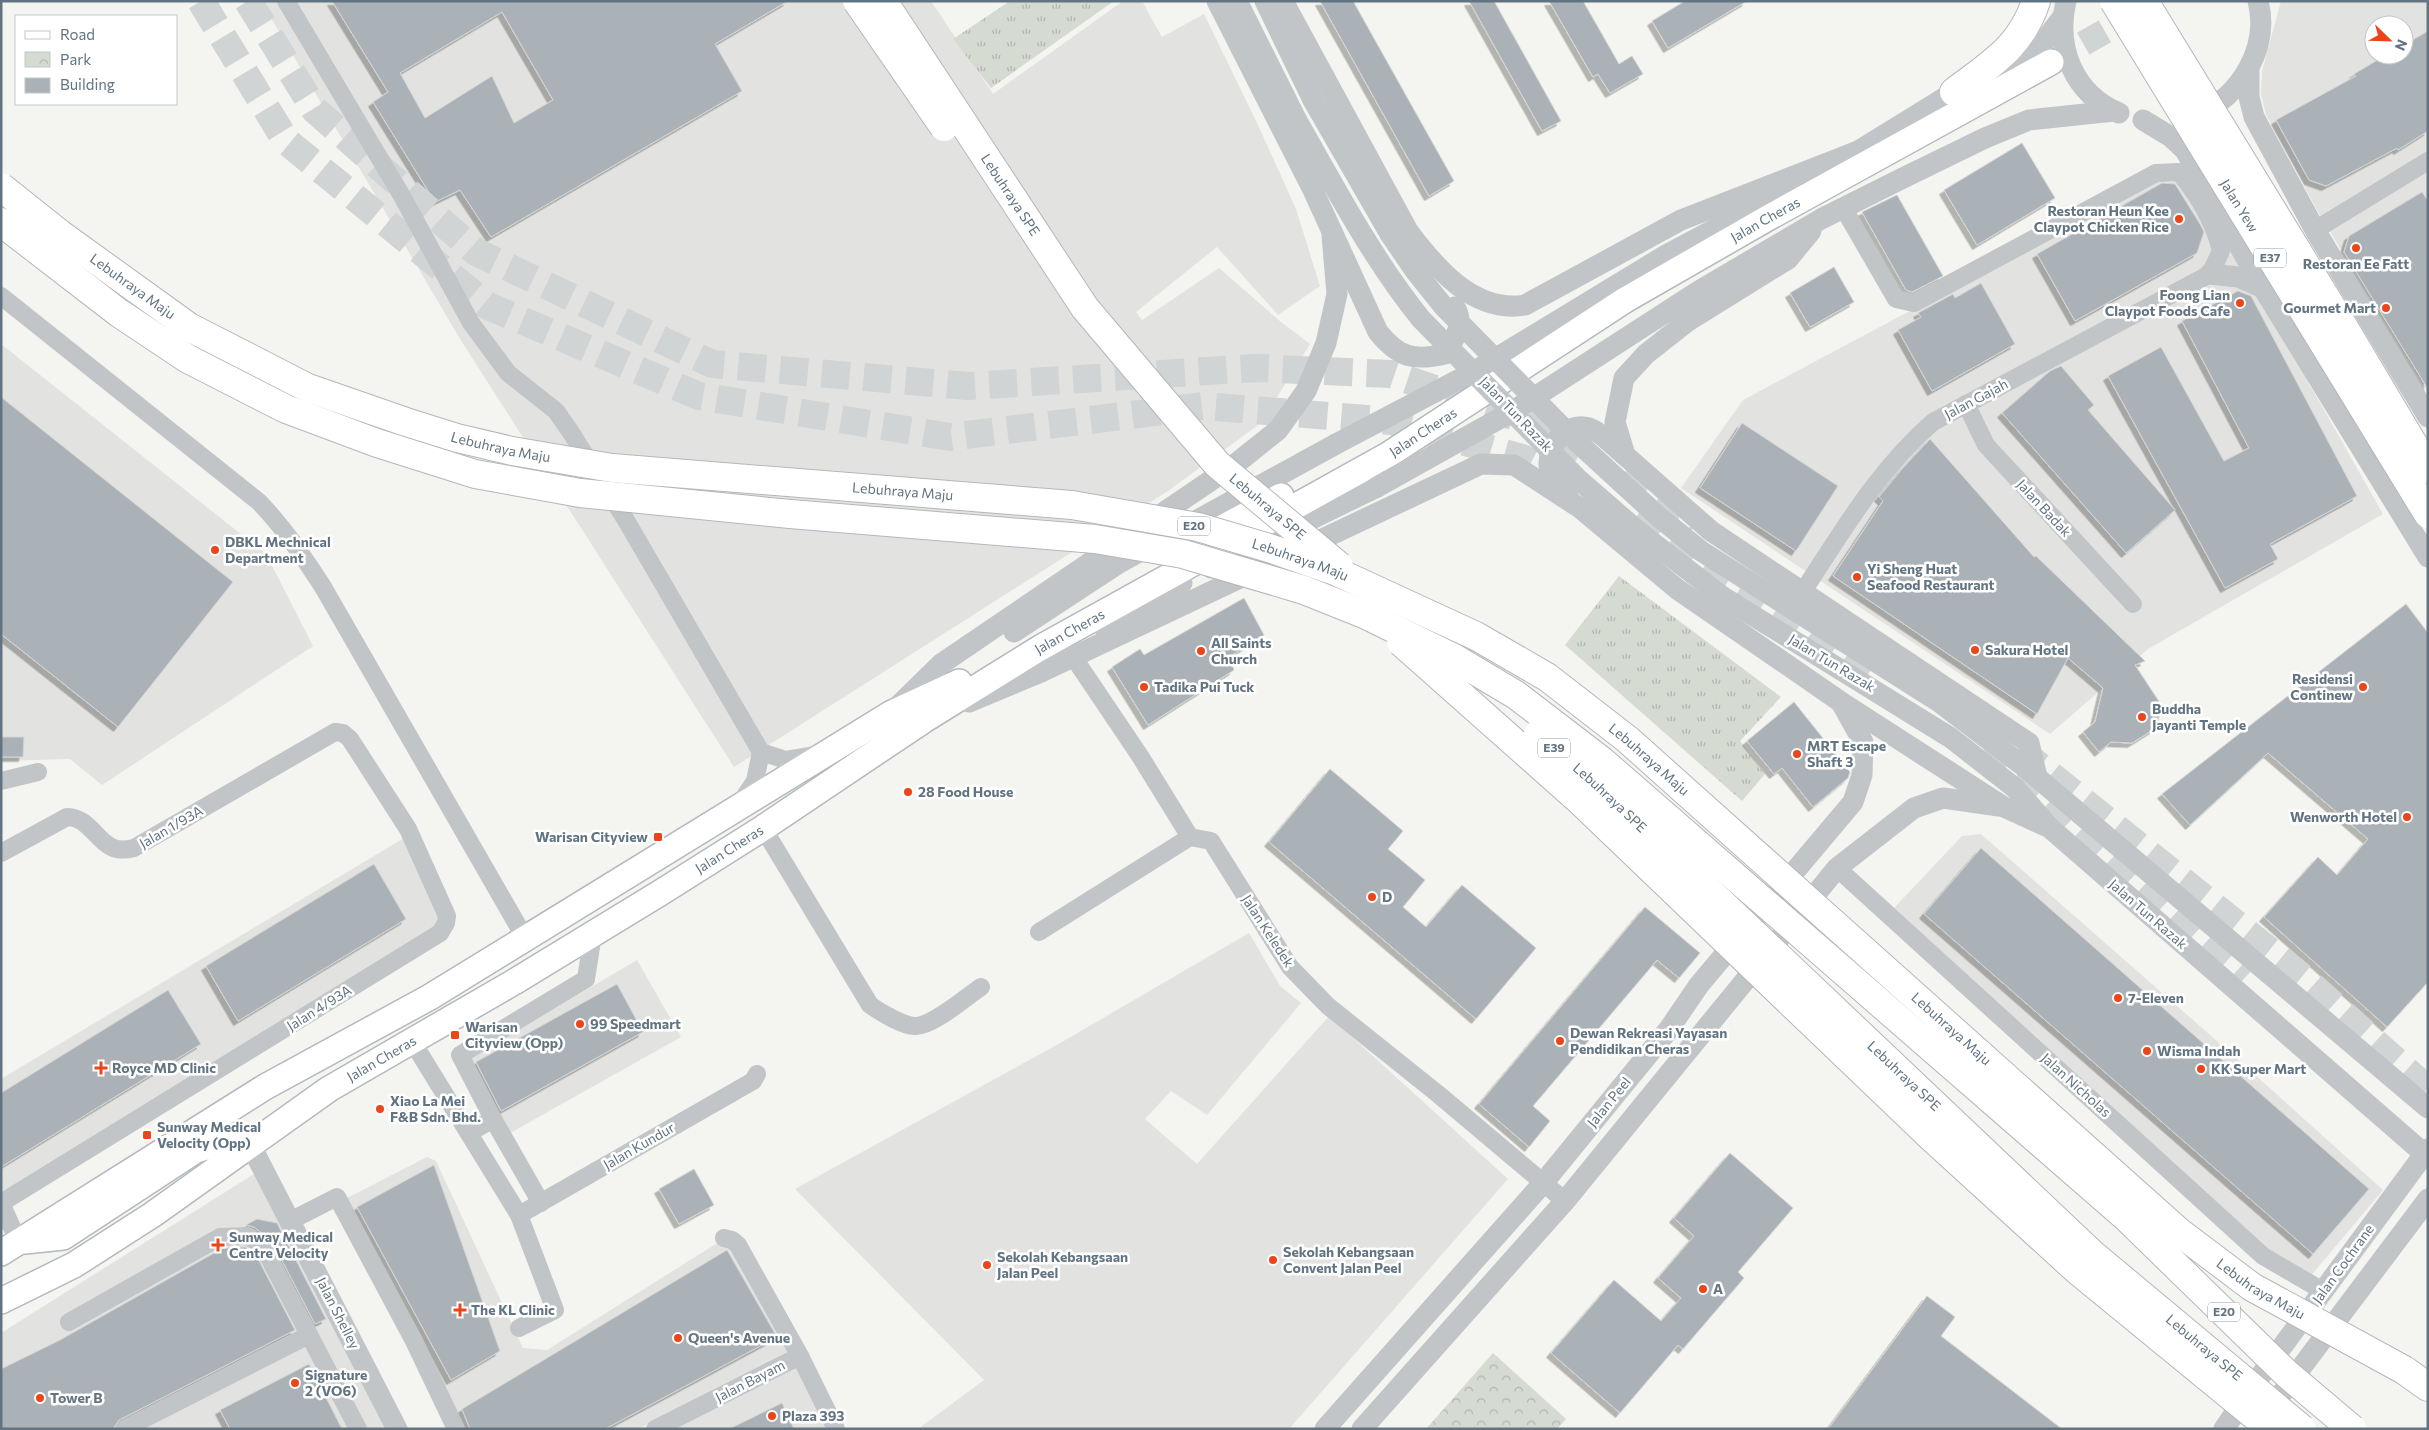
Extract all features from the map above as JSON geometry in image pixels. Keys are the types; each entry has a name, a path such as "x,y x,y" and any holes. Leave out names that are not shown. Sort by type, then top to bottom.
{"main road":[{"name":"Lebuhraya SPE","path":"857,1 1078,322 1207,471 1578,799 1930,1137 2078,1272 2272,1429"},
{"name":"Lebuhraya SPE","path":"883,1 1084,308 1217,464 1593,781 2091,1253 2302,1429"},
{"path":"1954,92 2013,44 2030,19 2036,1"},
{"name":"Jalan Yew","path":"2114,1 2428,514"},
{"name":"Jalan Yew","path":"2144,1 2346,329 2428,469"},
{"name":"Jalan Cheras","path":"1,1301 74,1265 152,1215 329,1089 593,934 763,828 924,720 1040,648 1388,455 1634,296 1766,219 2051,62"},
{"name":"Lebuhraya Maju","path":"1,187 60,234 189,327 308,388 457,438 512,451 612,468 1072,505 1188,525 1269,548 1335,571 1476,636 1547,677 1627,739 2179,1232 2252,1287 2416,1375 2428,1387"},
{"name":"Lebuhraya Maju","path":"1,222 119,313 188,360 229,382 286,408 368,440 475,474 580,493 790,514 1095,540 1183,554 1312,594 1364,614 1454,658 1516,695 1602,762 2127,1218 2287,1374"},
{"name":"Jalan Cheras","path":"9,1247 265,1087 430,997 736,807 892,713 948,688 1240,516 1463,407"},
{"path":"9,1247 62,1237 196,1150 222,1143 250,1144 246,1110 265,1087"},
{"path":"2287,1374 2327,1429"},
{"path":"2287,1374 2352,1429"}],"street":[{"path":"286,1 402,196 471,323 508,373 556,411 570,431 627,522 761,752 755,781 747,796 736,807"},
{"path":"1217,1 1312,188 1378,332 1390,348 1406,356 1425,358 1445,354 1460,330 1459,314 1433,263"},
{"name":"Jalan Tun Razak","path":"1237,1 1296,119 1378,262 1421,319 1475,371 1579,480 1639,532 1723,597 1951,738 2014,788 2050,828 2426,1153"},
{"name":"Jalan Tun Razak","path":"1264,1 1313,100 1390,234 1416,272 1444,307 1575,440 1660,518 1701,551 1939,702 2031,773 2428,1108"},
{"path":"1282,1 1377,178 1408,231 1433,263 1452,280 1486,301 1500,307 1525,305 1681,220 1858,151"},
{"path":"2258,1 2260,30"},
{"path":"2269,1 2249,70 2249,97 2254,117 2315,230 2428,417"},
{"path":"892,713 1119,563 1336,444 1475,371 1666,255 1858,151 1954,92 2021,61 2039,48 2064,9"},
{"path":"2064,9 2063,43 2070,68 2081,86 2098,101 2114,111 2143,120 2169,121 2189,118 2210,109 2233,92 2249,70"},
{"path":"924,720 1047,659 1196,575 1377,487 1535,398 1696,292 1821,219 1985,138 2029,120 2114,111"},
{"name":"Jalan Yew","path":"2143,120 2171,136 2185,150 2263,288 2428,557"},
{"path":"2315,230 2428,162"},
{"path":"1844,209 1896,300 1914,303 2156,173 2179,172 2192,188 2216,231 2221,251 2210,274 2238,277 2263,288"},
{"path":"1624,455 1615,422 1624,378 1646,354 1688,321 1788,259 1821,219"},
{"path":"892,713 941,664 1238,462 1278,430 1306,391 1326,343 1337,294 1332,235"},
{"name":"Jalan Gajah","path":"1802,593 1867,494 1905,446 1933,422 2210,274"},
{"path":"1,296 259,502 282,528 323,587 449,803 524,938"},
{"name":"Jalan Badak","path":"1966,404 1986,445 2133,604"},
{"path":"1580,508 1558,484 1549,466 1556,440 1571,429 1588,428 1603,436 1711,531 2029,743 2031,773"},
{"path":"924,720 1041,672 1246,577 1481,464 1514,465 1580,508 1677,589 1841,702 2004,806 2050,828"},
{"path":"1039,932 1190,836 1140,756 1072,656"},
{"name":"Jalan Peel","path":"1325,1429 1544,1182 1669,1029 1699,985 1853,802 1862,775 1863,742 1841,702"},
{"name":"Jalan 1/93A","path":"1,853 67,817 82,820 111,848 123,851 134,848 335,732 343,733"},
{"name":"Jalan 4/93A","path":"9,1247 1,1203 440,934 447,916 408,828 350,739 343,733"},
{"path":"761,752 786,760 827,752"},
{"path":"1,781 38,772"},
{"name":"Jalan Peel","path":"1362,1429 1565,1201 1837,868 1914,808 1943,798 2004,806"},
{"path":"763,828 870,1005 915,1026 937,1019 981,987"},
{"name":"Jalan Keledek","path":"1190,836 1210,842 1290,967 1328,1006 1565,1201"},
{"name":"Jalan Nicholas","path":"1837,868 2263,1256 2323,1292"},
{"path":"541,1202 493,1119 460,1055 586,979 593,934"},
{"path":"1699,985 1724,1006"},
{"path":"412,1041 519,1215 555,1310 519,1328"},
{"name":"Jalan Kundur","path":"519,1215 754,1081 757,1074"},
{"path":"469,1133 493,1119"},
{"name":"Jalan Shelley","path":"250,1144 398,1429"},
{"name":"Jalan Cochrane","path":"2224,1429 2426,1153"},
{"path":"290,1220 338,1197 414,1341 456,1429"},
{"name":"Jalan Cochrane","path":"2255,1429 2428,1199"},
{"path":"70,1322 220,1237 240,1235 254,1239 263,1246 358,1429"},
{"path":"724,1238 732,1240 738,1245 800,1356"},
{"path":"128,1427 310,1335"},
{"name":"Jalan Bayam","path":"655,1429 800,1356 836,1429"}],"shaded area":[{"path":"261,1 931,1 993,94 1123,1 1142,1 1162,37 1204,14 1296,209 1320,286 1278,315 1217,247 1136,312 1142,320 1219,268 1281,322 1310,344 1261,423 1168,491 734,767 460,339"},
{"path":"2281,1 2428,1 2428,393 2318,212 2266,115 2261,95 2262,71"},
{"path":"2159,178 2194,181 2383,514 2148,649 2050,734 1681,488 1743,400"},
{"path":"1,344 266,554 313,646 102,785 70,759 1,761"},
{"name":"Wisma Indah","path":"1981,834 2234,1056 2383,1190 2309,1278 2270,1252 1894,908 1962,836"},
{"path":"404,838 439,916 437,925 1,1194 1,1079"},
{"path":"1249,933 1280,986 1301,1003 1207,1115 1171,1091 1145,1119 1197,1164 1329,1016 1508,1179 1289,1429 918,1429 984,1380 795,1189 1062,1042"},
{"path":"637,960 681,1037 498,1140 457,1066"},
{"path":"427,1157 436,1161 523,1348 547,1350 719,1242 732,1247 790,1353 638,1429 462,1429 347,1198"},
{"name":"Sunway Medical Centre Velocity","path":"257,1172 387,1429 1,1429 1,1333"},
{"name":"Plaza 393","path":"797,1366 828,1429 671,1429"}],"green space":[{"path":"1010,1 1114,1 991,88 953,39"},
{"path":"1619,576 1781,697 1740,741 1765,774 1742,801 1565,645"},
{"path":"1493,1353 1566,1419 1557,1429 1426,1429"}],"building":[{"path":"332,1 788,1 715,44 742,91 491,237 460,190 435,202 373,102 388,92","holes":["502,12 553,100 514,123 492,76 425,118 400,73"]},
{"path":"1320,1 1353,1 1454,181 1429,196"},
{"path":"1469,1 1494,1 1561,121 1542,131"},
{"path":"1549,1 1583,1 1619,64 1632,56 1643,74 1610,93 1598,74 1593,77"},
{"path":"1685,1 1747,1 1668,48 1652,21"},
{"path":"2428,31 2428,131 2398,150 2397,148 2326,186 2309,180 2276,120 2356,76 2354,74 2369,65 2414,65 2414,39"},
{"path":"2022,143 2055,198 1977,245 1944,190"},
{"path":"2162,183 2175,184 2204,232 2197,253 2075,321 2037,254"},
{"path":"2422,192 2428,201 2428,389 2344,252 2349,236"},
{"path":"1897,195 1943,276 1912,292 1906,290 1862,212"},
{"path":"1834,267 1854,302 1810,327 1790,293"},
{"path":"1981,283 2015,344 1932,391 1898,330 1921,317 1918,313 1953,294 1955,298"},
{"path":"2238,291 2251,296 2357,496 2270,544 2278,559 2225,588 2108,376 2161,347 2224,461 2249,448 2182,321"},
{"path":"2061,366 2094,405 2088,410 2175,510 2126,553 2002,413 2050,371"},
{"path":"1,397 233,582 118,727 1,634"},
{"path":"1742,423 1838,486 1796,551 1700,488"},
{"path":"1930,439 2034,557 2036,556 2145,661 2135,665 2162,706 2156,728 2132,743 2111,742 2099,752 2083,732 2095,722 2103,688 2068,658 2037,714 1833,576 1883,501 1879,497"},
{"path":"1244,598 1264,635 1229,657 1234,670 1148,725 1112,667 1140,649 1144,655"},
{"path":"2406,604 2428,633 2428,982 2387,1027 2264,917 2318,857 2337,875 2368,839 2268,753 2190,825 2162,794"},
{"name":"MRT Escape Shaft 3","path":"1794,702 1850,772 1848,778 1813,807 1782,768 1774,774 1747,741"},
{"path":"1,737 24,737 23,757 1,757"},
{"name":"D","path":"1330,769 1403,831 1388,849 1425,880 1403,907 1426,927 1462,885 1536,948 1476,1019 1269,842"},
{"name":"Wisma Indah","path":"1981,848 2369,1189 2313,1254 1924,914"},
{"path":"374,864 406,919 238,1021 206,966"},
{"name":"Dewan Rekreasi Yayasan Pendidikan Cheras","path":"1645,907 1700,953 1679,978 1657,960 1533,1106 1550,1121 1529,1147 1479,1104"},
{"path":"617,984 643,1032 501,1111 476,1062"},
{"name":"Royce MD Clinic","path":"168,990 201,1044 1,1167 1,1093"},
{"name":"A","path":"1730,1153 1793,1208 1738,1272 1744,1278 1683,1349 1678,1345 1620,1413 1551,1353 1614,1280 1661,1321 1681,1298 1658,1278 1694,1236 1674,1218"},
{"path":"434,1165 500,1351 451,1380 357,1207"},
{"path":"694,1169 714,1205 679,1224 659,1189"},
{"path":"257,1219 277,1223 326,1319 315,1324 272,1241 254,1227 246,1225"},
{"path":"245,1247 255,1253 295,1330 119,1420 113,1429 1,1429 1,1369 60,1340 223,1248"},
{"name":"Queen's Avenue","path":"727,1250 777,1337 605,1429 470,1429 462,1409"},
{"path":"1927,1296 1955,1317 1941,1336 2062,1429 1828,1429"},
{"name":"Signature 2 (VO6)","path":"309,1364 342,1429 230,1429 220,1410"},
{"name":"Plaza 393","path":"782,1403 794,1429 729,1429"}],"tunnel":[{"path":"201,1 286,141 488,306 699,396 950,437 1204,406 1391,421 1522,458 1572,484"},
{"path":"248,1 315,110 476,252 712,364 968,386 1256,368 1391,374 1536,424 1581,452"},
{"path":"2051,62 2144,9"},
{"path":"1622,477 1695,525"},
{"path":"1635,519 1873,679"},
{"path":"2018,749 2302,977 2428,1090"},
{"path":"1982,752 2017,776 2241,982"}],"place":[{"name":"Restoran Heun Kee Claypot Chicken Rice","path":"2179,219"},
{"name":"Restoran Ee Fatt","path":"2356,248"},
{"name":"Foong Lian Claypot Foods Cafe","path":"2240,303"},
{"name":"Gourmet Mart","path":"2386,308"},
{"name":"DBKL Mechnical Department","path":"215,550"},
{"name":"Yi Sheng Huat Seafood Restaurant","path":"1857,577"},
{"name":"Sakura Hotel","path":"1975,650"},
{"name":"All Saints Church","path":"1201,651"},
{"name":"Tadika Pui Tuck","path":"1144,687"},
{"name":"Residensi Continew","path":"2363,687"},
{"name":"Buddha Jayanti Temple","path":"2142,717"},
{"name":"MRT Escape Shaft 3","path":"1797,754"},
{"name":"28 Food House","path":"908,792"},
{"name":"Wenworth Hotel","path":"2407,817"},
{"name":"Warisan Cityview","path":"658,837"},
{"name":"D","path":"1372,897"},
{"name":"7-Eleven","path":"2118,998"},
{"name":"99 Speedmart","path":"580,1024"},
{"name":"Warisan Cityview (Opp)","path":"455,1035"},
{"name":"Dewan Rekreasi Yayasan Pendidikan Cheras","path":"1560,1041"},
{"name":"Wisma Indah","path":"2147,1051"},
{"name":"Royce MD Clinic","path":"101,1068"},
{"name":"KK Super Mart","path":"2201,1069"},
{"name":"Xiao La Mei F&B Sdn. Bhd.","path":"380,1109"},
{"name":"Sunway Medical Velocity (Opp)","path":"147,1135"},
{"name":"Sunway Medical Centre Velocity","path":"218,1245"},
{"name":"Sekolah Kebangsaan Convent Jalan Peel","path":"1273,1260"},
{"name":"Sekolah Kebangsaan Jalan Peel","path":"987,1265"},
{"name":"A","path":"1703,1289"},
{"name":"The KL Clinic","path":"460,1310"},
{"name":"Queen's Avenue","path":"678,1338"},
{"name":"Signature 2 (VO6)","path":"295,1383"},
{"name":"Tower B","path":"40,1398"},
{"name":"Plaza 393","path":"772,1416"}]}
